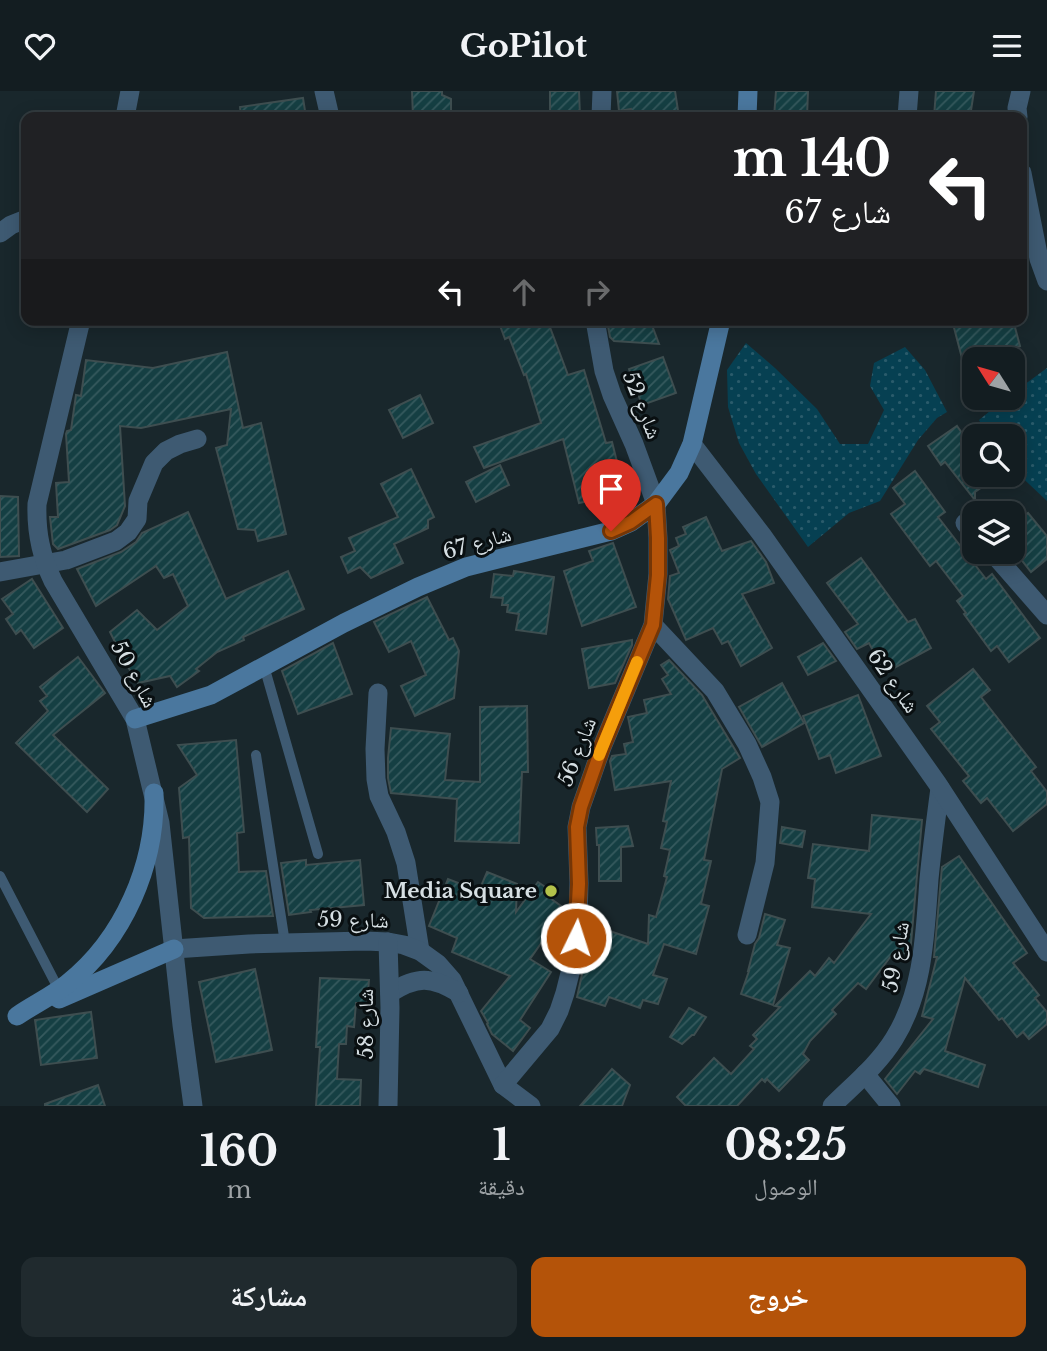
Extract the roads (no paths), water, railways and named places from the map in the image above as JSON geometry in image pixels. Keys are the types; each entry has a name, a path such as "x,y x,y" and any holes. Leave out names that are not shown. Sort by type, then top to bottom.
{"main road":[{"path":"747,112 748,91"},
{"name":"شارع 67","path":"135,719 211,695 344,623 418,587 466,568 611,531 631,522 656,504 679,473 692,444 720,326"},
{"path":"8,1019 59,990 81,971 119,923 142,876 150,848 154,821 153,793"},
{"path":"8,1019 174,949"}],"street":[{"path":"126,112 130,91"},
{"path":"324,91 329,112"},
{"path":"601,112 602,91"},
{"path":"907,112 909,91"},
{"path":"1018,112 1020,91"},
{"path":"1027,198 1039,259 1047,281"},
{"path":"0,233 21,221"},
{"name":"شارع 50","path":"80,326 37,504 36,525 45,565 135,719 160,823 193,1106"},
{"name":"شارع 52","path":"596,326 604,371 612,395 656,504"},
{"path":"0,572 66,560 116,541 128,533 137,519 138,501 154,463 166,451 197,439"},
{"name":"شارع 62","path":"692,444 762,535 940,788 1047,952"},
{"name":"شارع 56","path":"503,1085 550,1029 559,1011 575,957 579,884 577,827 581,807 602,747 653,625 658,575 656,504"},
{"path":"1002,564 1047,615"},
{"path":"653,625 715,691 747,744 770,802 765,863 747,935"},
{"path":"378,692 376,779 379,796 396,832 406,863 420,951"},
{"name":"شارع 59","path":"832,1106 881,1058 893,1041 914,998 925,934 940,788"},
{"name":"شارع 59","path":"174,949 365,941 388,942 420,951 438,964 452,980 503,1085 531,1106"},
{"name":"شارع 58","path":"388,942 388,1106"},
{"path":"390,993 413,981 426,979 438,981 459,993"},
{"path":"865,1073 891,1106"}],"lane":[{"path":"264,666 318,854"},
{"path":"256,755 285,943"},
{"path":"0,876 59,990"}],"place":[{"name":"Media Square","path":"551,891"}]}
